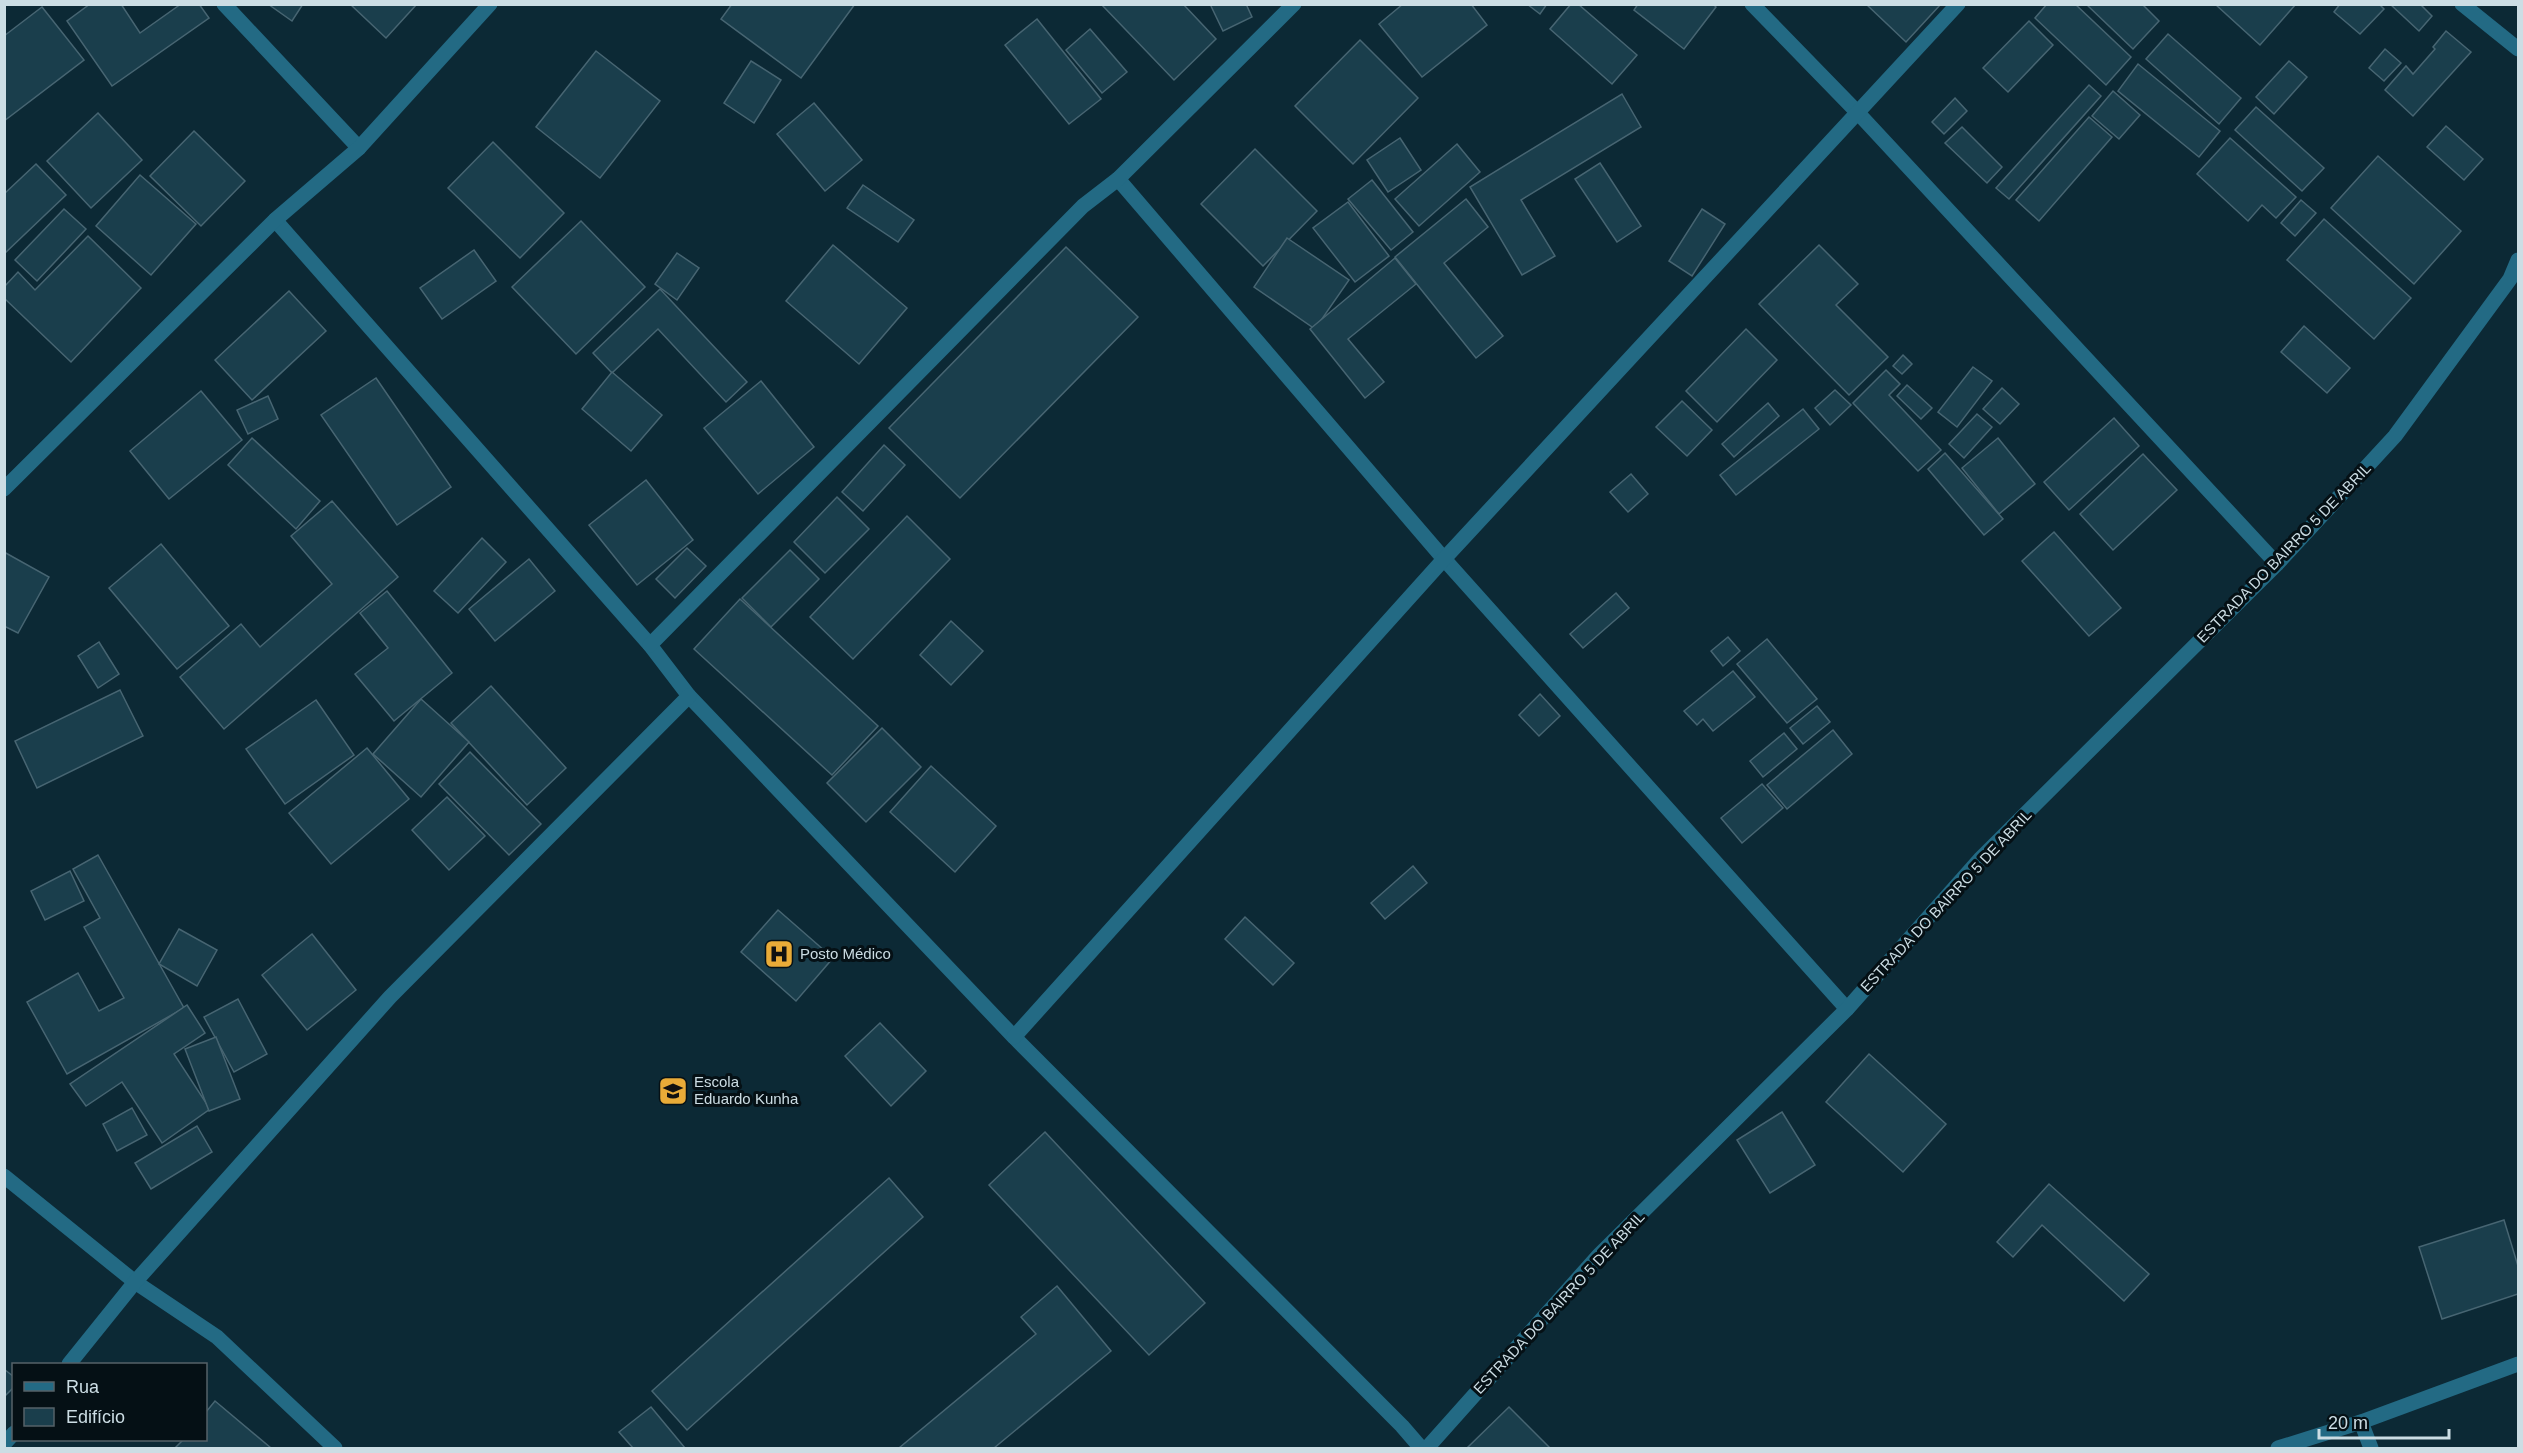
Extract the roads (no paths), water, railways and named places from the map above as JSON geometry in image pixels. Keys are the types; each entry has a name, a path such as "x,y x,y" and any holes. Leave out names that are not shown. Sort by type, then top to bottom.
{"street":[{"path":"224,4 359,148"},
{"path":"4,489 275,220 359,148 490,4"},
{"path":"650,645 1083,206 1118,179 1294,4"},
{"path":"1752,4 1859,114 2277,564"},
{"path":"1014,1037 1444,559 1959,4"},
{"path":"2462,4 2518,49"},
{"path":"1118,179 1444,559 1846,1009"},
{"path":"275,220 650,645 689,696 1014,1037 1402,1426 1421,1449"},
{"name":"ESTRADA DO BAIRRO 5 DE ABRIL","path":"1427,1449 1599,1255 1846,1009 1981,858 2277,564 2396,436 2514,277 2518,260"},
{"path":"71,1363 135,1282 390,997 689,696"},
{"path":"4,1176 135,1282 217,1338 335,1449"},
{"path":"2278,1449 2361,1422 2518,1364"},
{"path":"2361,1422 2371,1449"}],"place":[{"name":"Posto Médico","path":"779,954"},
{"name":"Escola Eduardo Kunha","path":"673,1091"}]}
